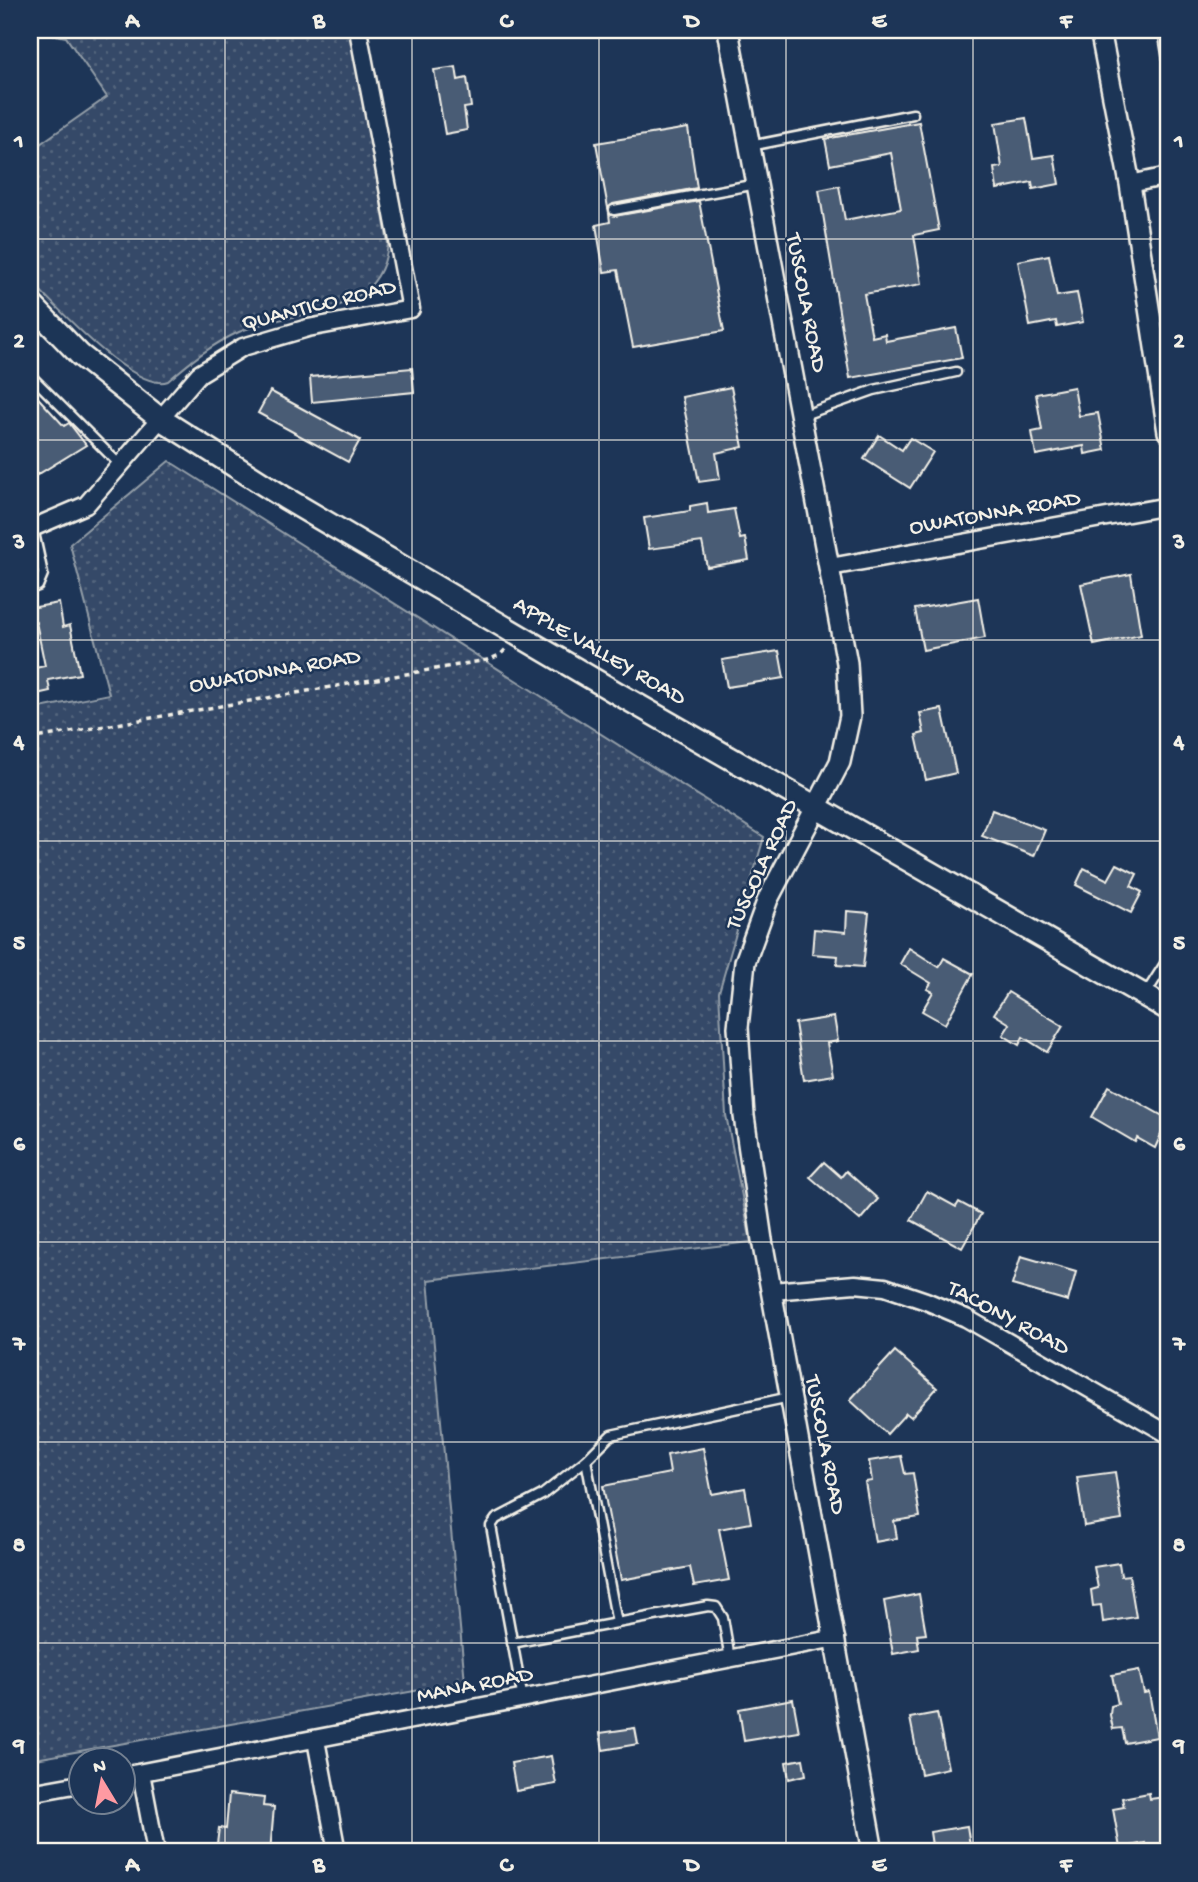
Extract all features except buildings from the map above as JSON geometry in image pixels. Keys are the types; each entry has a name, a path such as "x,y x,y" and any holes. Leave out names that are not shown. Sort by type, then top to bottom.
{"main road":[{"name":"APPLE VALLEY ROAD","path":"30,303 80,355 159,418 285,498 1168,1009"}],"street":[{"name":"QUANTICO ROAD","path":"31,529 86,505 199,374 243,347 308,328 411,309 358,30"},
{"name":"TUSCOLA ROAD","path":"728,30 830,567 847,663 850,716 840,762 768,899 745,962 738,1027 744,1116 790,1397 873,1852"},
{"path":"1100,30 1130,184 1168,432"},
{"path":"1130,184 1168,176"},
{"name":"OWATONNA ROAD","path":"830,567 1168,506"},
{"name":"TACONY ROAD","path":"772,1291 855,1284 885,1287 916,1298 966,1318 1168,1434"},
{"name":"MANA ROAD","path":"136,1774 836,1639"},
{"path":"316,1740 337,1852"},
{"path":"141,1773 156,1852"},
{"path":"30,1793 66,1787"}],"lane":[{"path":"1163,30 1168,60"},
{"path":"750,146 914,114"},
{"path":"614,210 757,184"},
{"path":"802,416 874,390 956,372"},
{"path":"30,375 121,466"},
{"path":"30,589 38,586 43,574 31,529"},
{"path":"1145,995 1168,959"},
{"path":"523,1700 491,1526 496,1519 542,1495 586,1460 611,1435 790,1397"},
{"path":"586,1460 617,1623"},
{"path":"512,1643 708,1606 716,1607 723,1618 730,1659"}],"path":[{"name":"OWATONNA ROAD","path":"30,739 487,660 500,655 519,635"}],"shaded area":[{"path":"30,30 352,30 388,244 382,269 369,287 352,300 332,308 261,324 239,332 210,348 168,381 154,381 136,374 116,361 30,280 30,151 107,97 66,37"},
{"path":"169,461 764,837 719,992 726,1115 751,1242 428,1280 465,1682 114,1745 66,1745 66,1754 30,1760 30,710 109,694 70,544"}]}
